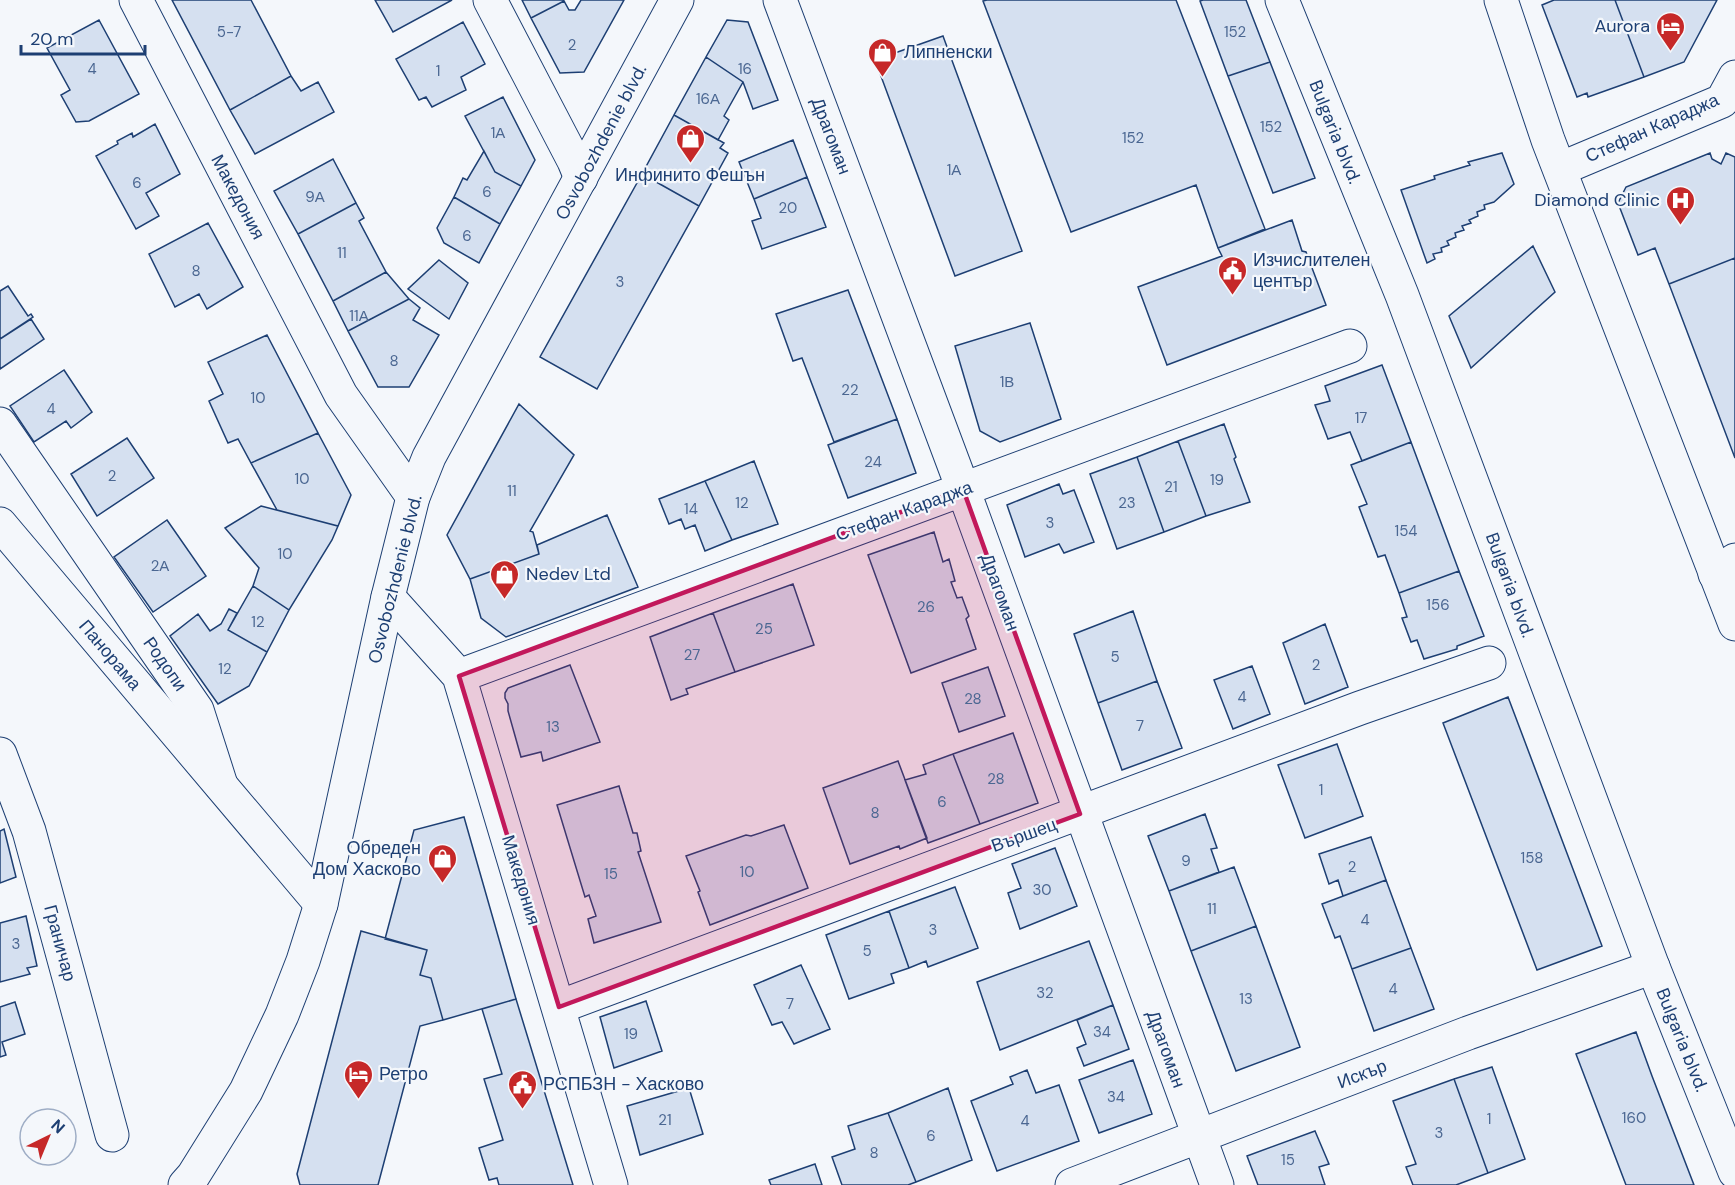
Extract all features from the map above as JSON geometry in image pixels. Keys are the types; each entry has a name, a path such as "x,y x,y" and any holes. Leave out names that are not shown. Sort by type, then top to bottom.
{"street":[{"name":"Македония","path":"136,0 341,395 413,497"},
{"path":"490,0 581,178"},
{"name":"Osvobozhdenie blvd.","path":"186,1185 250,1082 282,1015 303,961 321,904 388,597 413,497 429,457 677,0"},
{"name":"Драгоман","path":"780,0 963,489 1216,1185"},
{"name":"Bulgaria blvd.","path":"1282,0 1402,295 1653,967 1735,1172"},
{"path":"1501,0 1560,169 1725,567 1735,624"},
{"name":"Стефан Караджа","path":"1560,169 1731,95"},
{"name":"Стефан Караджа","path":"459,676 1350,346"},
{"name":"Родопи","path":"0,424 197,710 221,785 321,904"},
{"name":"Панорама","path":"0,524 221,785"},
{"name":"Македония","path":"388,597 459,676 611,1185"},
{"name":"Вършец","path":"559,1007 1360,708 1489,663"},
{"name":"Граничар","path":"0,754 29,831 112,1136"},
{"name":"Искър","path":"1071,1185 1468,1033 1653,967"}],"highlighted area":[{"path":"963,489 1080,814 559,1007 459,676"}],"building":[{"path":"172,0 251,0 291,76 230,110"},
{"path":"375,0 452,0 393,32"},
{"path":"522,0 563,0 564,1 531,18"},
{"path":"581,0 624,0 584,72 560,73 531,18 564,1 569,10 575,10"},
{"path":"1176,0 1265,229 1218,248 1196,185 1071,232 983,1"},
{"path":"1246,0 1270,62 1228,76 1200,1"},
{"path":"1554,0 1615,0 1644,77 1588,97 1587,93 1577,97 1542,5"},
{"path":"1615,0 1717,0 1684,62 1644,77"},
{"path":"99,20 139,94 89,121 76,122 61,95 70,90 47,48"},
{"path":"727,20 748,22 778,100 753,109 743,82 706,57"},
{"path":"463,22 485,64 461,77 466,90 432,107 426,97 419,100 396,59"},
{"path":"943,36 1022,251 955,276 875,60"},
{"path":"706,57 743,82 724,116 729,120 718,140 674,115"},
{"path":"1270,62 1315,178 1273,193 1228,76"},
{"path":"291,76 301,91 318,82 334,112 255,154 230,110"},
{"path":"503,97 535,160 521,186 495,172 465,116"},
{"path":"674,115 724,143 720,148 728,153 699,206 642,174"},
{"path":"155,124 180,174 146,193 159,216 136,229 96,156 118,144 117,141 132,133 133,137"},
{"path":"793,140 807,177 754,199 739,162"},
{"path":"484,151 495,172 521,186 500,224 454,197 463,178 467,180"},
{"path":"1502,153 1514,184 1494,202 1484,205 1485,209 1477,212 1478,216 1469,220 1471,223 1462,226 1464,230 1455,233 1456,237 1447,241 1449,245 1441,248 1442,252 1433,254 1435,259 1427,263 1401,190 1435,179 1434,176 1470,165 1468,162"},
{"name":"Diamond Clinic","path":"1710,153 1712,159 1721,164 1726,153 1735,157 1735,258 1669,284 1655,248 1638,255 1618,203 1626,187"},
{"path":"333,159 356,203 298,234 274,191"},
{"path":"642,174 699,206 597,389 540,357"},
{"path":"807,177 826,227 762,249 752,221 761,218 754,199"},
{"path":"454,197 500,224 479,263 444,243 437,228"},
{"path":"356,203 364,218 359,221 386,272 333,301 298,234"},
{"name":"Изчислителен център","path":"1292,220 1302,251 1306,252 1326,305 1167,365 1138,287 1222,256 1218,248"},
{"path":"208,223 243,287 207,309 199,294 175,307 149,254"},
{"path":"1533,246 1555,292 1471,368 1449,316"},
{"path":"1735,258 1735,458 1669,284"},
{"path":"439,260 468,283 449,319 408,289"},
{"path":"386,272 409,299 348,331 333,301"},
{"path":"8,286 28,316 31,314 33,317 0,339 0,291"},
{"path":"848,290 897,419 834,442 802,358 793,361 776,314"},
{"path":"409,299 420,308 413,320 439,335 409,387 378,387 348,331"},
{"path":"31,319 44,339 0,369 0,339"},
{"path":"1030,323 1061,419 1000,442 980,431 955,346"},
{"path":"267,335 318,433 251,463 238,439 228,443 209,401 223,394 208,362"},
{"path":"1382,365 1411,442 1362,461 1350,432 1328,439 1315,405 1330,401 1325,386"},
{"path":"64,370 92,412 71,428 66,421 34,442 10,406"},
{"path":"519,404 574,455 530,531 533,532 539,554 470,579 447,535"},
{"path":"897,419 916,473 848,498 828,445"},
{"path":"1224,424 1250,502 1206,516 1178,441"},
{"path":"318,433 351,495 338,526 277,510 251,463"},
{"path":"127,438 154,478 97,516 71,474"},
{"path":"1178,441 1206,516 1164,532 1137,457"},
{"path":"1411,442 1459,571 1399,593 1385,555 1378,557 1359,507 1367,504 1351,465"},
{"path":"1137,457 1164,532 1117,549 1090,474"},
{"path":"754,461 778,524 732,540 705,481"},
{"path":"705,481 732,540 705,551 695,525 685,529 681,519 669,524 659,499"},
{"path":"1059,484 1063,494 1074,490 1094,542 1064,553 1059,544 1025,557 1007,505"},
{"path":"261,506 338,526 332,540 289,610 253,586 259,568 225,528"},
{"path":"607,515 638,587 506,637 481,618 470,579 539,554 537,545"},
{"path":"167,520 206,576 153,612 114,557"},
{"path":"934,532 943,562 949,559 955,581 951,582 957,598 962,597 969,616 966,619 976,649 911,673 868,555"},
{"path":"1459,571 1484,636 1457,646 1457,649 1424,659 1417,640 1411,642 1402,618 1407,617 1399,593"},
{"path":"793,584 814,645 735,672 713,613"},
{"path":"253,586 289,610 267,652 228,630"},
{"path":"229,609 237,613 228,630 267,652 249,686 218,704 170,636 198,614 210,631 221,624"},
{"path":"1133,611 1157,681 1098,703 1074,634"},
{"path":"713,613 735,672 686,689 688,694 671,700 650,637"},
{"path":"1325,624 1348,687 1305,704 1283,643"},
{"path":"570,665 600,742 543,761 541,752 521,757 505,693 508,688"},
{"path":"1252,666 1270,714 1233,729 1214,680"},
{"path":"988,667 1005,716 959,732 942,683"},
{"path":"1157,681 1182,748 1122,770 1098,703"},
{"path":"1508,697 1602,946 1537,970 1443,723"},
{"path":"1013,733 1038,803 980,824 953,754"},
{"path":"1337,744 1363,816 1305,838 1278,765"},
{"path":"953,754 980,824 928,843 905,780 926,774 923,765"},
{"path":"898,761 927,838 850,864 823,788"},
{"path":"619,786 633,833 637,833 641,851 638,852 661,922 594,943 588,919 596,916 589,895 585,897 557,805"},
{"path":"1205,814 1217,848 1211,849 1219,872 1169,891 1148,836"},
{"name":"Обреден Дом Хасково","path":"464,817 516,999 443,1020 431,978 420,975 427,950 385,939 414,830"},
{"path":"784,825 808,888 710,925 686,856 746,835 751,836"},
{"path":"4,829 16,877 0,883 0,831"},
{"path":"1371,837 1386,880 1343,896 1338,880 1329,884 1319,854"},
{"path":"1055,848 1077,906 1020,929 1008,893 1021,888 1012,864"},
{"path":"1234,867 1256,926 1191,951 1169,891"},
{"path":"1386,880 1411,948 1352,969 1340,936 1335,938 1322,904"},
{"path":"955,887 978,948 928,967 926,961 909,968 889,911"},
{"path":"889,911 909,968 891,974 894,983 849,999 826,935"},
{"path":"26,916 37,966 27,968 30,974 0,982 0,923"},
{"path":"1256,926 1300,1047 1236,1071 1191,951"},
{"name":"Ретро","path":"361,931 427,950 420,975 431,978 443,1020 420,1026 378,1185 300,1185 297,1174"},
{"path":"1089,941 1113,1005 1000,1050 977,982"},
{"path":"1411,948 1434,1009 1374,1031 1352,969"},
{"path":"801,965 830,1029 794,1044 782,1022 772,1025 754,985"},
{"name":"РСПБЗН - Хасково","path":"516,999 573,1185 499,1185 497,1178 489,1180 479,1148 503,1140 484,1079 502,1074 482,1009"},
{"path":"646,1001 662,1051 614,1068 600,1017"},
{"path":"15,1002 25,1034 2,1042 6,1055 0,1057 0,1007"},
{"path":"1113,1005 1129,1049 1084,1066 1077,1048 1086,1044 1077,1020"},
{"path":"1636,1032 1694,1185 1626,1185 1576,1054"},
{"path":"1133,1060 1152,1114 1099,1133 1079,1080"},
{"path":"1492,1067 1525,1159 1488,1173 1454,1079"},
{"path":"1027,1070 1036,1093 1059,1085 1079,1141 997,1171 971,1101 1013,1084 1010,1077"},
{"path":"1454,1079 1488,1173 1456,1185 1413,1185 1406,1167 1416,1164 1393,1101"},
{"path":"689,1088 703,1134 640,1155 627,1106"},
{"path":"948,1088 972,1160 916,1182 888,1113"},
{"path":"888,1113 916,1182 908,1185 842,1185 832,1157 855,1149 848,1126"},
{"path":"1315,1131 1329,1164 1319,1167 1325,1185 1258,1185 1247,1156"},
{"path":"815,1164 822,1185 771,1185 769,1180"}],"place":[{"name":"Aurora","path":"1671,52"},
{"name":"Липненски","path":"883,78"},
{"name":"Инфинито Фешън","path":"690,164"},
{"name":"Diamond Clinic","path":"1681,226"},
{"name":"Изчислителен център","path":"1232,296"},
{"name":"Nedev Ltd","path":"505,600"},
{"name":"Обреден Дом Хасково","path":"442,884"},
{"name":"Ретро","path":"358,1100"},
{"name":"РСПБЗН - Хасково","path":"522,1110"}]}
